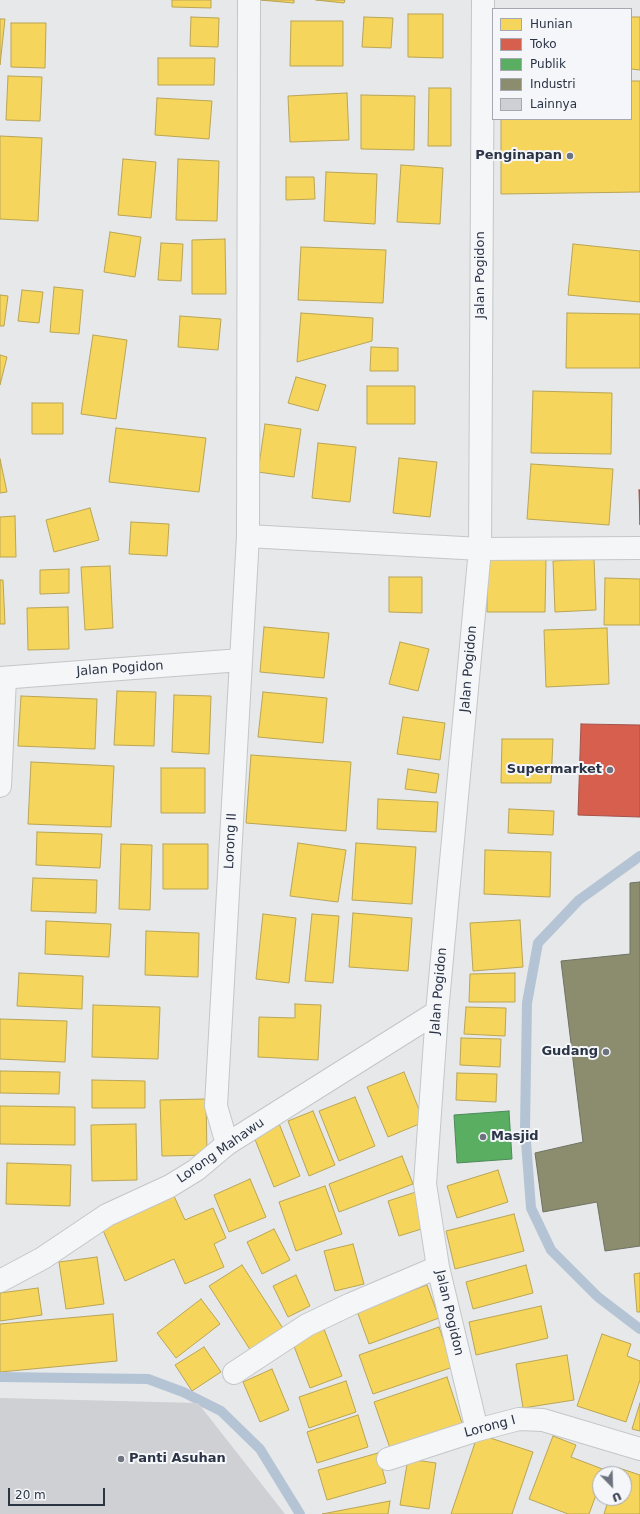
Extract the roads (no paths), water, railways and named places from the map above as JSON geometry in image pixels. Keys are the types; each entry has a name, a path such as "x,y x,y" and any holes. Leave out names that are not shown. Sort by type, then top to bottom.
{"street":[{"name":"Lorong II","path":"227,1144 216,1106 248,536 249,0"},
{"name":"Jalan Pogidon","path":"477,1430 438,1267 425,1184 437,1012 480,549 483,0"},
{"path":"248,536 480,549 640,548"},
{"name":"Jalan Pogidon","path":"2,678 241,660"},
{"path":"0,786 2,678"},
{"name":"Lorong Mahawu","path":"0,1281 43,1258 107,1215 176,1182 196,1170 227,1144 437,1012"},
{"path":"234,1373 306,1326 351,1304 438,1267"},
{"name":"Lorong I","path":"388,1459 477,1430 519,1419 544,1420 640,1449"}],"waterway":[{"path":"640,856 579,900 538,943 527,1003 525,1128 531,1208 551,1250 598,1297 640,1329"},
{"path":"0,1377 148,1379 183,1392 221,1411 260,1449 300,1514"}],"place":[{"name":"Penginapan","path":"570,156"},
{"name":"Supermarket","path":"610,770"},
{"name":"Gudang","path":"606,1052"},
{"name":"Masjid","path":"483,1137"},
{"name":"Panti Asuhan","path":"121,1459"}]}
